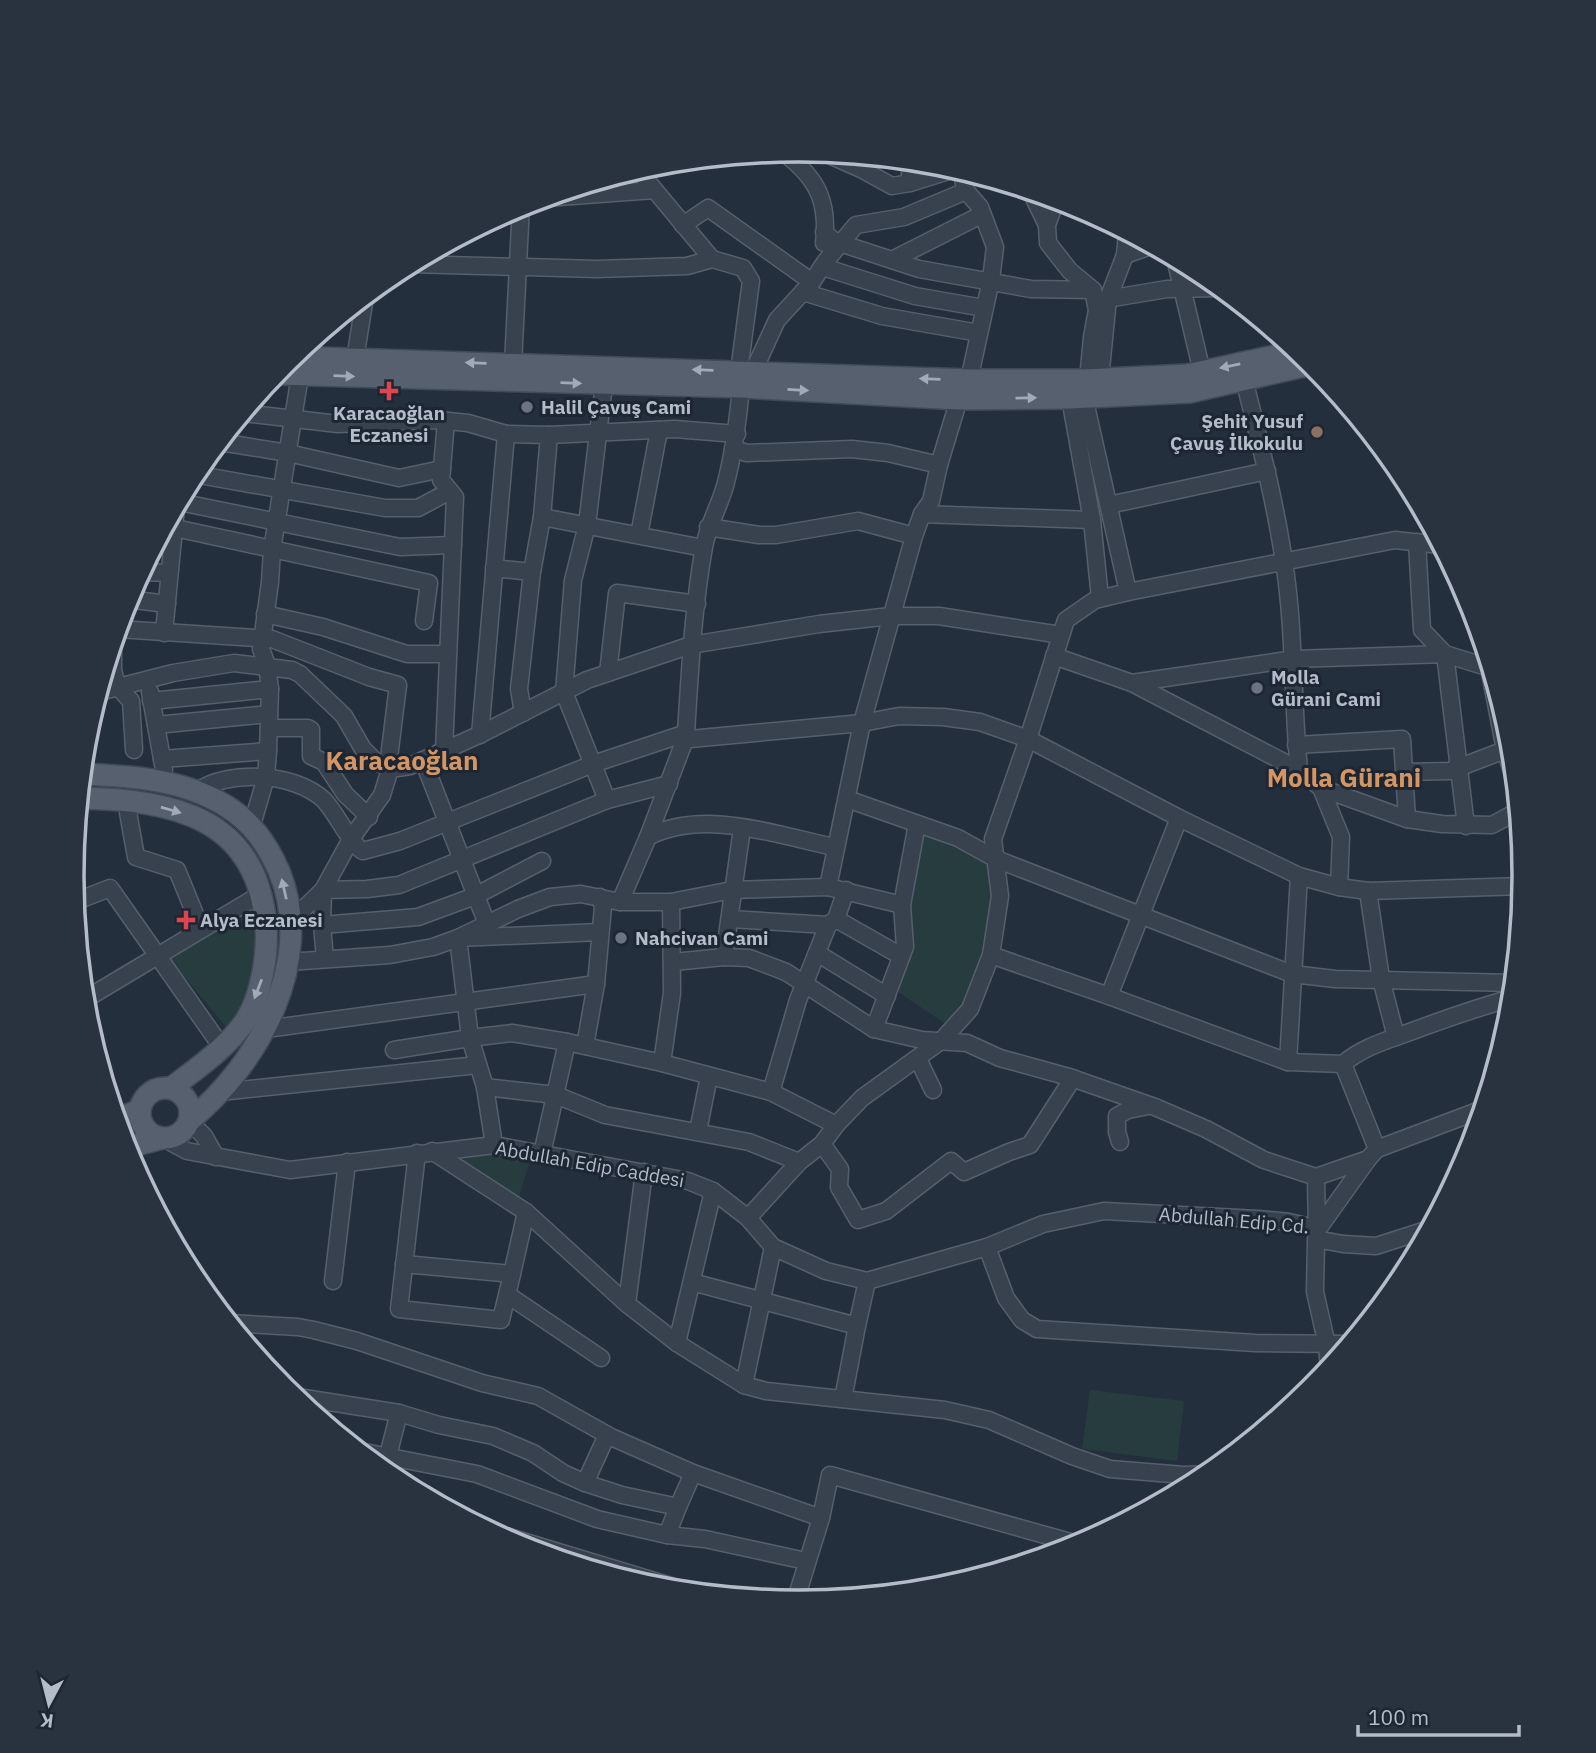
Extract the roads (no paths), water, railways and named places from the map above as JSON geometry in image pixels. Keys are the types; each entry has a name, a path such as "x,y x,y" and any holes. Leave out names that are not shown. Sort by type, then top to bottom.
{"main road":[{"path":"1086,388 1187,375 1284,354"},
{"path":"306,360 513,364 964,390 1086,388 1190,392 1298,367"},
{"path":"305,361 604,384 744,376"},
{"path":"91,775 166,782 221,803 251,825 270,850 284,883 290,922 288,962 278,1000 266,1029 243,1064 179,1134 136,1145"},
{"path":"89,798 151,804 189,815 215,828 236,843 253,871 261,894 267,939 262,980 246,1020 221,1046 171,1088"},
{"path":"163,1138 155,1136 143,1125 140,1110 142,1102 154,1090 171,1088 178,1091 189,1104 189,1121"},
{"path":"125,1115 140,1110"}],"street":[{"path":"796,162 815,182 825,210 822,254 824,264"},
{"path":"849,164 892,186 934,176"},
{"path":"910,172 910,183"},
{"path":"645,179 712,259"},
{"path":"828,887 834,847 847,799 862,723 914,536 922,513 931,501 939,465 964,390 991,280 995,247 980,207 966,191 964,182"},
{"path":"585,195 654,190"},
{"path":"744,376 772,328 856,225 904,218 966,191"},
{"path":"1037,203 1047,225 1048,243 1070,271 1099,297"},
{"path":"684,225 708,208 808,287 883,316 979,333"},
{"path":"1047,225 1053,210"},
{"path":"892,260 981,215"},
{"path":"513,364 520,219"},
{"path":"824,232 832,240 919,269 1031,289 1099,297 1167,289 1203,288"},
{"path":"1100,598 1091,520 1086,388 1099,297 1125,255 1126,243"},
{"path":"1125,255 1140,250"},
{"path":"430,265 518,269 687,266 712,259 743,268 751,281 744,376 735,442 724,489 708,527 703,548 691,645 685,737 648,837 620,902"},
{"path":"824,264 915,296 984,308"},
{"path":"1178,273 1202,372"},
{"path":"355,359 363,310"},
{"path":"251,825 266,777 270,689 267,665 261,649 272,550 293,420 297,368"},
{"path":"1244,379 1267,471 1285,563 1294,659 1299,769"},
{"path":"604,384 587,525 573,580 564,692 607,800"},
{"path":"1086,388 1128,592"},
{"path":"254,415 338,424 446,421 468,423 506,434 549,435 675,429 735,442 747,453 852,449 888,453 939,465"},
{"path":"444,751 455,497 441,480 446,421"},
{"path":"639,535 659,430"},
{"path":"480,735 506,434"},
{"path":"523,713 519,690 532,572 542,517 549,435"},
{"path":"231,444 288,453 399,478 442,469"},
{"path":"1109,505 1267,471"},
{"path":"207,476 385,508 418,508 450,491"},
{"path":"187,508 278,520 400,547 453,545"},
{"path":"922,513 1091,520"},
{"path":"542,517 703,548"},
{"path":"708,527 776,535 858,521 914,536"},
{"path":"175,528 429,583 424,621"},
{"path":"164,633 175,529"},
{"path":"748,1218 799,1162 822,1144 862,1098 942,1040 970,1009 991,955 1000,896 993,839 1066,620 1100,598 1128,592 1395,540 1428,543"},
{"path":"1417,542 1422,630 1445,654 1466,825"},
{"path":"494,568 532,572"},
{"path":"153,572 169,573"},
{"path":"608,673 617,593 697,604"},
{"path":"139,601 167,604"},
{"path":"265,614 323,627 407,654 448,654"},
{"path":"113,676 147,680 234,663 292,670 300,674 344,716 363,749 377,763 410,766 608,673 691,645 819,624 891,616 939,616 1061,635"},
{"path":"128,630 272,639 369,677 398,685 389,766 382,795 351,839 323,890 290,922"},
{"path":"1132,682 1294,659 1445,654 1479,663"},
{"path":"1054,656 1132,682 1299,769 1321,788 1407,819 1492,825 1509,816"},
{"path":"113,677 131,701 134,750"},
{"path":"147,680 166,782"},
{"path":"151,701 270,689"},
{"path":"196,792 205,786 235,779 284,779 311,790 340,819 355,847 363,851 400,842 593,764 685,737 690,739 862,723 899,716 943,717 980,722 1028,739 1179,818 1299,876 1339,887 1368,891 1512,886"},
{"path":"156,725 269,721 308,728 311,730 311,756 324,762 345,793 369,817"},
{"path":"1296,745 1402,739 1407,819"},
{"path":"162,759 268,751"},
{"path":"1404,772 1450,771 1501,752"},
{"path":"423,760 486,924"},
{"path":"323,890 399,885 607,800 668,784"},
{"path":"1321,788 1341,837 1339,887"},
{"path":"847,799 958,838 996,859 1292,974 1335,979 1504,983"},
{"path":"126,800 135,857 177,870 201,929"},
{"path":"1109,996 1179,818"},
{"path":"648,837 697,823 742,828 834,847"},
{"path":"874,1029 905,947 902,905 917,824"},
{"path":"724,957 742,828"},
{"path":"322,925 418,917 475,896 541,861"},
{"path":"1288,1062 1299,876"},
{"path":"288,962 390,955 433,947 550,897 581,894 620,902 671,902 732,890 828,887 902,905"},
{"path":"85,898 110,888 221,1046"},
{"path":"323,890 325,960"},
{"path":"771,1092 798,1000 846,890"},
{"path":"1368,891 1381,979 1396,1037"},
{"path":"94,994 261,894"},
{"path":"584,1046 596,984 603,907 600,897"},
{"path":"662,1063 672,993 671,902"},
{"path":"730,919 832,922 901,956"},
{"path":"458,938 600,932"},
{"path":"458,938 470,1038 485,1087 494,1145"},
{"path":"817,953 887,996"},
{"path":"991,955 1288,1062 1343,1065 1353,1056 1396,1037 1501,1001"},
{"path":"673,962 724,957 749,958 786,972 874,1029 922,1040 967,1043 1000,1058 1073,1078 1150,1105 1206,1129 1264,1160 1316,1177 1471,1114"},
{"path":"266,1029 596,984"},
{"path":"394,1051 512,1033 567,1042 662,1063 771,1092 836,1125"},
{"path":"542,1154 567,1042"},
{"path":"918,1059 933,1090"},
{"path":"220,1092 478,1065"},
{"path":"1343,1065 1373,1154"},
{"path":"698,1131 709,1076"},
{"path":"822,1144 840,1169 839,1187 858,1220 886,1211 951,1161 964,1172 1030,1145 1073,1078"},
{"path":"485,1087 556,1095 605,1115 749,1142 799,1162"},
{"path":"1120,1142 1117,1116 1128,1110 1150,1105"},
{"path":"189,1121 204,1136 216,1157"},
{"name":"Abdullah Edip Caddesi","path":"163,1138 187,1151 290,1170 494,1145 644,1172 688,1181 713,1191 748,1218 773,1247 827,1271 867,1281 987,1247"},
{"path":"526,1212 501,1320 398,1309 425,1152 526,1212 627,1304 677,1343 744,1385 766,1391 945,1410 989,1420 1072,1456 1110,1469 1187,1475"},
{"name":"Abdullah Edip Cd.","path":"987,1247 1044,1224 1104,1211 1289,1222 1317,1234 1373,1154"},
{"path":"333,1281 347,1162"},
{"path":"627,1304 644,1172"},
{"path":"1316,1177 1315,1292 1328,1355"},
{"path":"677,1343 713,1191"},
{"path":"1317,1234 1342,1244 1376,1246 1417,1233"},
{"path":"1406,1236 1415,1236"},
{"path":"744,1385 773,1247"},
{"path":"987,1247 1006,1298 1022,1320 1037,1329 1337,1345"},
{"path":"404,1264 512,1274"},
{"path":"843,1399 867,1281"},
{"path":"692,1282 857,1326"},
{"path":"508,1295 601,1358"},
{"path":"243,1324 298,1326 357,1341 482,1384 538,1396 607,1435 693,1473 821,1518"},
{"path":"313,1399 399,1413 439,1425 494,1436 533,1453 563,1473 585,1483 622,1495 678,1507"},
{"path":"386,1460 399,1413"},
{"path":"585,1483 607,1435"},
{"path":"394,1465 477,1474 523,1489 587,1516 667,1535 705,1539 806,1561"},
{"path":"667,1535 693,1473"},
{"path":"798,1590 821,1518 830,1475 1062,1540"}],"place":[{"name":"Karacaoğlan Eczanesi","path":"389,391"},
{"name":"Halil Çavuş Cami","path":"527,407"},
{"name":"Şehit Yusuf Çavuş İlkokulu","path":"1317,432"},
{"name":"Molla Gürani Cami","path":"1257,688"},
{"name":"Alya Eczanesi","path":"186,920"},
{"name":"Nahcivan Cami","path":"621,938"}],"district":[{"name":"Karacaoğlan","path":"402,760"},
{"name":"Molla Gürani","path":"1344,777"}]}
